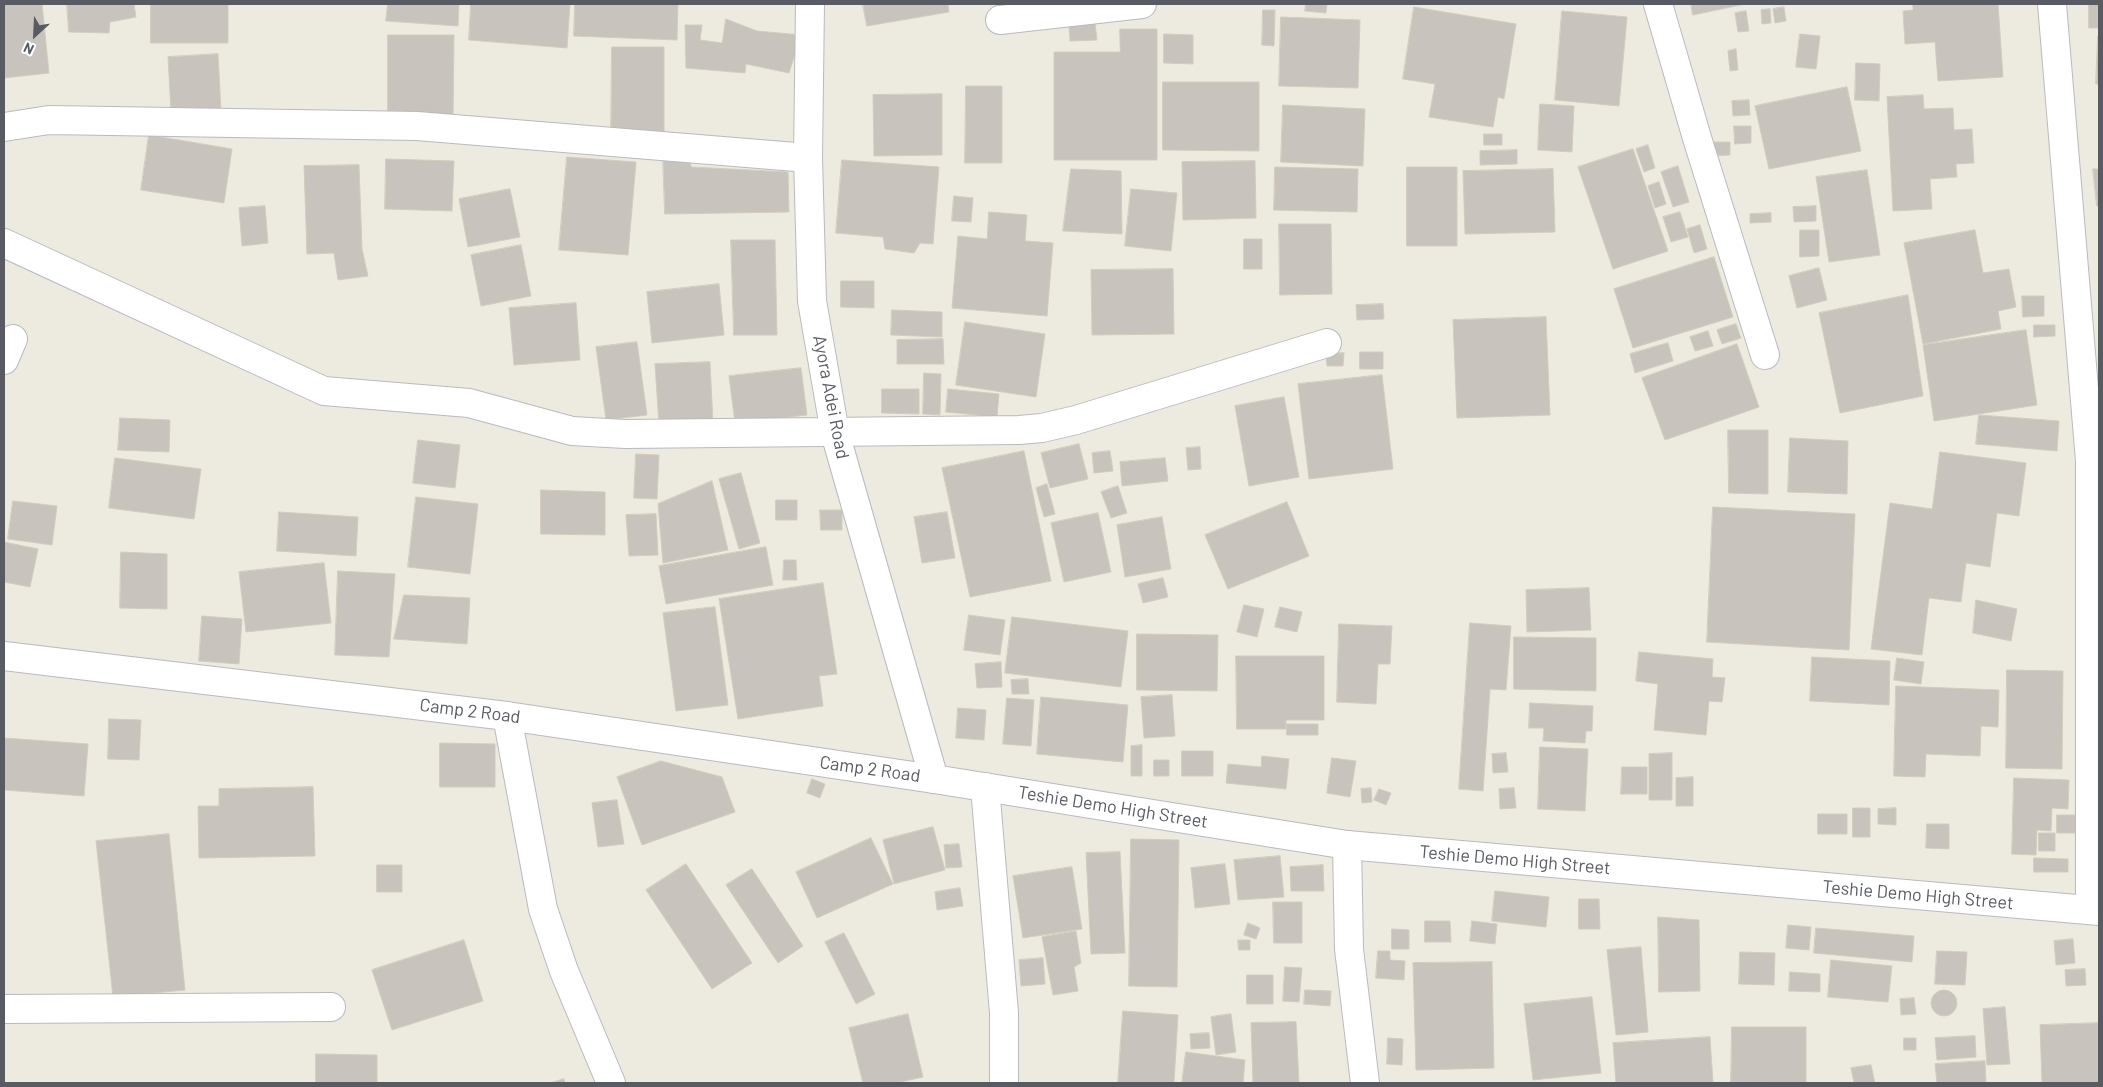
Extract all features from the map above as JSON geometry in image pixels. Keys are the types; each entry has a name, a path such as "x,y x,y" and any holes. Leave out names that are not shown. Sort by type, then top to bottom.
{"street":[{"name":"Ayora Adei Road","path":"810,4 808,158 812,301 835,433 934,779"},
{"path":"1000,20 1142,4"},
{"path":"1658,4 1697,138 1765,355"},
{"path":"2052,4 2094,461 2095,910"},
{"path":"4,127 48,120 417,126 808,158"},
{"path":"4,243 324,391 469,403 572,432 625,434 835,433 1042,428 1076,420 1327,342"},
{"name":"Camp 2 Road","path":"4,656 507,716 934,779"},
{"path":"507,716 543,909 564,971 611,1083"},
{"name":"Teshie Demo High Street","path":"934,779 1347,845 2095,910"},
{"path":"985,787 1004,1013 1004,1083"},
{"path":"1347,845 1349,949 1365,1083"},
{"path":"4,1009 332,1007"}],"building":[{"path":"42,4 49,73 4,78 4,5"},
{"path":"67,4 134,4 136,17 110,22 109,33 69,32"},
{"path":"151,4 228,4 228,43 151,43"},
{"path":"388,4 459,4 458,26 386,21"},
{"path":"471,4 570,4 567,48 469,40"},
{"path":"575,4 678,4 677,40 574,36"},
{"path":"863,4 948,4 949,12 867,26"},
{"path":"1306,4 1327,4 1326,13 1305,11"},
{"path":"1691,4 1745,4 1693,15"},
{"path":"1913,4 1998,4 2003,77 1938,81 1935,42 1905,44 1903,11 1913,10"},
{"path":"2089,4 2099,4 2099,28 2089,28"},
{"path":"1414,7 1516,24 1504,99 1498,97 1493,127 1429,117 1435,84 1403,79"},
{"path":"1784,7 1786,21 1775,23 1773,9"},
{"path":"1770,9 1771,23 1762,24 1761,10"},
{"path":"1263,10 1275,10 1274,46 1262,45"},
{"path":"1562,11 1627,17 1619,106 1555,100"},
{"path":"1746,11 1749,31 1738,32 1735,13"},
{"path":"1281,17 1360,20 1358,88 1279,86"},
{"path":"726,19 757,31 801,35 789,73 746,64 745,73 686,68 685,25 702,25 700,40 722,43"},
{"path":"1095,23 1097,40 1070,41 1069,25"},
{"path":"1120,29 1157,29 1157,160 1054,160 1054,52 1120,52"},
{"path":"1164,34 1193,35 1193,64 1164,63"},
{"path":"1800,34 1820,36 1816,69 1796,67"},
{"path":"388,35 454,35 453,122 388,122"},
{"path":"2098,36 2099,84 2096,84"},
{"path":"612,47 664,47 664,132 611,133"},
{"path":"1736,49 1738,70 1730,71 1728,51"},
{"path":"218,54 221,110 171,112 168,57"},
{"path":"1856,63 1880,64 1879,101 1855,100"},
{"path":"1163,82 1259,82 1259,151 1163,150"},
{"path":"966,86 1002,86 1002,163 965,163"},
{"path":"1847,87 1861,151 1769,169 1755,106"},
{"path":"942,94 942,155 874,156 873,95"},
{"path":"1923,95 1924,109 1953,108 1954,130 1972,129 1974,163 1956,164 1957,177 1930,179 1932,209 1893,211 1887,97"},
{"path":"1749,100 1750,115 1733,116 1732,101"},
{"path":"1540,104 1574,106 1572,152 1538,150"},
{"path":"1283,105 1365,109 1363,166 1281,162"},
{"path":"1734,126 1751,126 1751,143 1735,144"},
{"path":"1484,134 1502,134 1502,145 1484,145"},
{"path":"149,135 232,149 224,203 141,190"},
{"path":"1711,142 1730,142 1730,155 1712,156"},
{"path":"1648,145 1655,168 1644,172 1636,149"},
{"path":"1633,149 1668,251 1613,269 1578,167"},
{"path":"1517,150 1517,164 1480,165 1480,151"},
{"path":"567,157 636,162 628,255 559,250"},
{"path":"663,157 690,160 691,167 788,172 789,212 665,214"},
{"path":"386,159 454,161 452,211 385,209"},
{"path":"842,160 939,167 933,244 920,243 914,253 885,249 883,237 836,233"},
{"path":"1255,161 1256,218 1183,220 1182,162"},
{"path":"359,165 362,249 368,276 338,280 334,253 307,254 304,166"},
{"path":"1678,166 1689,202 1673,207 1661,172"},
{"path":"1275,167 1358,169 1357,212 1274,210"},
{"path":"1407,167 1457,167 1457,246 1407,246"},
{"path":"1071,169 1121,171 1122,234 1063,231"},
{"path":"1553,169 1555,232 1465,234 1463,171"},
{"path":"2093,169 2099,169 2099,206 2097,206"},
{"path":"1867,170 1880,255 1829,262 1816,177"},
{"path":"1659,182 1666,204 1655,208 1648,186"},
{"path":"510,189 520,237 468,247 459,199"},
{"path":"1131,189 1177,193 1171,251 1125,246"},
{"path":"954,196 973,198 971,222 952,221"},
{"path":"265,206 268,243 242,246 239,208"},
{"path":"1816,206 1816,221 1794,222 1793,207"},
{"path":"989,212 1027,215 1025,241 1053,243 1047,316 952,308 958,236 987,239"},
{"path":"1680,212 1688,237 1671,242 1663,217"},
{"path":"1771,213 1771,222 1750,223 1750,214"},
{"path":"1279,224 1331,224 1332,294 1280,295"},
{"path":"1700,225 1707,249 1694,253 1687,229"},
{"path":"1800,230 1819,230 1819,256 1800,257"},
{"path":"1975,230 1983,273 2009,269 2016,307 1998,311 2001,329 1923,344 1904,243"},
{"path":"1244,239 1262,239 1262,269 1244,269"},
{"path":"731,240 775,240 777,335 734,335"},
{"path":"521,245 531,296 481,306 471,255"},
{"path":"1714,257 1733,317 1633,348 1614,289"},
{"path":"1819,268 1827,300 1797,308 1789,276"},
{"path":"1173,269 1174,334 1092,335 1091,270"},
{"path":"841,281 874,281 874,308 841,307"},
{"path":"719,284 724,335 652,343 647,292"},
{"path":"1908,295 1923,396 1840,413 1819,313"},
{"path":"2022,296 2044,296 2044,316 2023,317"},
{"path":"576,303 580,360 514,365 509,308"},
{"path":"1383,304 1384,319 1357,320 1356,305"},
{"path":"892,310 942,312 942,337 891,335"},
{"path":"1546,317 1550,415 1457,418 1453,320"},
{"path":"965,322 1045,334 1036,397 956,385"},
{"path":"1736,324 1741,338 1722,344 1717,330"},
{"path":"2034,325 2055,325 2055,336 2034,337"},
{"path":"2026,330 2037,405 1934,421 1923,345"},
{"path":"1708,331 1713,346 1695,351 1690,337"},
{"path":"943,339 944,364 897,364 897,340"},
{"path":"637,342 647,415 606,420 596,347"},
{"path":"1668,343 1673,361 1635,373 1630,354"},
{"path":"1737,344 1759,407 1665,440 1642,378"},
{"path":"1360,352 1383,352 1383,369 1360,369"},
{"path":"1344,353 1343,366 1327,366 1326,354"},
{"path":"710,362 713,423 659,425 655,364"},
{"path":"801,368 807,415 735,423 729,376"},
{"path":"924,373 941,374 940,415 923,414"},
{"path":"1382,375 1393,469 1309,479 1298,384"},
{"path":"882,389 919,389 919,414 882,413"},
{"path":"948,389 999,394 997,417 946,412"},
{"path":"1284,397 1299,477 1249,486 1235,406"},
{"path":"1979,415 2059,421 2057,451 1976,444"},
{"path":"120,418 170,420 169,452 118,450"},
{"path":"1728,430 1768,430 1768,494 1729,493"},
{"path":"1790,438 1848,441 1847,494 1788,492"},
{"path":"418,440 460,445 455,488 413,483"},
{"path":"1079,444 1088,479 1050,488 1041,453"},
{"path":"1200,447 1201,469 1188,470 1186,448"},
{"path":"1024,451 1051,581 970,597 942,468"},
{"path":"1110,451 1113,471 1094,473 1092,453"},
{"path":"1940,452 2026,463 2019,516 1997,513 1990,567 1966,563 1961,602 1929,598 1922,655 1871,649 1890,503 1932,509"},
{"path":"636,454 659,455 657,499 634,498"},
{"path":"115,458 201,469 194,519 109,508"},
{"path":"1165,458 1168,481 1122,486 1120,462"},
{"path":"741,473 760,543 739,549 719,479"},
{"path":"712,481 728,550 663,563 658,504"},
{"path":"1047,484 1055,514 1044,517 1036,488"},
{"path":"1118,486 1127,513 1111,518 1101,492"},
{"path":"541,490 605,492 605,535 541,534"},
{"path":"416,497 478,504 470,574 408,567"},
{"path":"776,500 797,500 797,520 776,520"},
{"path":"13,501 57,506 52,545 8,539"},
{"path":"1287,502 1309,556 1228,589 1205,535"},
{"path":"1713,507 1855,514 1849,650 1707,642"},
{"path":"820,510 842,510 842,530 821,530"},
{"path":"279,512 358,517 356,556 277,551"},
{"path":"947,512 955,558 922,563 914,517"},
{"path":"1098,513 1111,572 1064,582 1051,523"},
{"path":"656,514 658,555 629,556 626,515"},
{"path":"1162,517 1171,569 1125,577 1117,525"},
{"path":"4,542 38,549 30,587 4,582"},
{"path":"766,547 773,585 666,604 659,566"},
{"path":"121,552 167,554 167,609 120,608"},
{"path":"784,560 796,560 797,580 783,580"},
{"path":"324,563 331,623 246,632 239,572"},
{"path":"338,571 395,574 389,657 335,655"},
{"path":"1163,578 1168,597 1143,603 1138,584"},
{"path":"823,583 837,674 819,676 823,706 738,719 719,599"},
{"path":"1589,588 1591,630 1527,632 1526,590"},
{"path":"404,595 470,598 467,644 394,639"},
{"path":"1976,600 2017,609 2011,641 1973,633"},
{"path":"1244,605 1264,609 1257,637 1237,632"},
{"path":"715,607 728,705 676,711 663,613"},
{"path":"1280,607 1302,612 1297,632 1275,627"},
{"path":"969,615 1005,620 1000,655 964,650"},
{"path":"202,616 242,619 239,664 199,661"},
{"path":"1012,617 1128,631 1121,687 1005,673"},
{"path":"1470,623 1511,626 1506,690 1490,689 1483,791 1459,789"},
{"path":"1339,624 1392,626 1390,664 1378,664 1376,704 1337,702"},
{"path":"1137,634 1218,635 1217,691 1137,690"},
{"path":"1514,637 1596,638 1596,691 1514,689"},
{"path":"1639,652 1713,659 1712,677 1725,678 1722,702 1709,701 1706,735 1654,730 1658,684 1636,681"},
{"path":"1236,656 1324,656 1324,720 1286,720 1286,729 1237,729"},
{"path":"1812,657 1890,661 1889,705 1810,701"},
{"path":"1897,658 1924,662 1921,684 1894,680"},
{"path":"1001,662 1002,687 977,688 975,664"},
{"path":"2007,670 2063,671 2062,769 2006,768"},
{"path":"1028,679 1029,694 1012,694 1011,680"},
{"path":"1896,686 1999,690 1998,727 1981,726 1980,756 1926,754 1925,777 1894,776"},
{"path":"1172,695 1175,736 1144,738 1141,697"},
{"path":"1041,697 1128,705 1123,762 1037,754"},
{"path":"1007,698 1034,700 1031,746 1003,744"},
{"path":"1530,703 1593,706 1592,731 1586,731 1585,743 1543,741 1544,728 1529,728"},
{"path":"958,708 986,710 984,740 956,738"},
{"path":"109,719 141,720 139,760 108,759"},
{"path":"1287,724 1318,724 1318,735 1287,735"},
{"path":"4,738 88,744 84,796 4,790"},
{"path":"440,743 495,744 495,787 440,787"},
{"path":"1142,745 1142,776 1131,776 1131,746"},
{"path":"1540,747 1588,749 1585,811 1538,809"},
{"path":"1182,751 1213,751 1213,776 1182,776"},
{"path":"1506,753 1508,772 1493,773 1492,754"},
{"path":"1672,753 1672,800 1649,800 1649,754"},
{"path":"1262,756 1289,759 1286,789 1226,783 1228,764 1261,767"},
{"path":"1332,758 1356,761 1350,797 1327,793"},
{"path":"1154,760 1169,760 1169,776 1154,776"},
{"path":"661,761 722,777 735,812 642,845 617,777"},
{"path":"1622,767 1647,767 1647,794 1621,794"},
{"path":"1693,777 1693,806 1676,806 1676,778"},
{"path":"2014,778 2069,780 2068,809 2052,808 2051,831 2037,830 2036,855 2012,854"},
{"path":"812,779 825,784 820,798 807,793"},
{"path":"313,787 315,856 199,858 198,806 219,806 219,789"},
{"path":"1371,788 1372,802 1362,803 1361,789"},
{"path":"1514,788 1516,808 1500,809 1499,789"},
{"path":"1379,789 1391,793 1386,805 1374,800"},
{"path":"617,800 624,844 598,847 592,803"},
{"path":"1853,808 1870,808 1870,837 1853,837"},
{"path":"1896,808 1896,825 1878,824 1878,809"},
{"path":"1818,814 1847,814 1847,834 1818,834"},
{"path":"2057,815 2076,815 2076,833 2057,833"},
{"path":"1927,824 1949,824 1949,849 1926,848"},
{"path":"933,827 945,870 894,884 883,840"},
{"path":"2039,833 2055,833 2055,851 2039,851"},
{"path":"169,834 185,990 113,997 96,841"},
{"path":"871,838 893,884 817,918 796,872"},
{"path":"1131,839 1179,840 1177,987 1129,986"},
{"path":"959,844 962,867 946,868 944,845"},
{"path":"1120,852 1125,953 1091,954 1086,853"},
{"path":"1280,856 1284,897 1238,900 1234,860"},
{"path":"2034,858 2068,859 2068,872 2034,872"},
{"path":"686,864 752,963 712,989 646,890"},
{"path":"1225,864 1230,904 1195,908 1191,868"},
{"path":"377,865 402,865 402,892 377,892"},
{"path":"1323,865 1324,891 1291,891 1290,867"},
{"path":"1072,867 1082,929 1023,938 1013,876"},
{"path":"752,869 803,946 778,963 726,885"},
{"path":"960,888 963,906 937,910 935,892"},
{"path":"1495,891 1549,897 1546,927 1492,921"},
{"path":"1579,899 1599,899 1600,929 1579,929"},
{"path":"1273,902 1302,902 1302,943 1274,943"},
{"path":"1658,917 1699,920 1700,991 1659,992"},
{"path":"1425,921 1450,921 1451,942 1425,942"},
{"path":"1472,921 1497,924 1495,944 1470,941"},
{"path":"1248,923 1260,928 1256,939 1244,935"},
{"path":"1788,925 1811,927 1809,950 1786,948"},
{"path":"1816,928 1914,936 1912,962 1814,953"},
{"path":"1392,929 1409,930 1409,949 1392,949"},
{"path":"1076,931 1081,963 1074,967 1078,991 1053,995 1042,937"},
{"path":"844,933 875,994 856,1004 825,942"},
{"path":"2073,939 2075,963 2056,965 2054,941"},
{"path":"464,940 483,1001 392,1030 372,970"},
{"path":"1238,940 1250,940 1250,950 1239,950"},
{"path":"1641,947 1648,1032 1616,1035 1607,950"},
{"path":"1378,951 1390,951 1390,960 1405,961 1404,980 1376,978"},
{"path":"1937,951 1967,952 1965,985 1935,984"},
{"path":"1740,952 1775,953 1774,985 1739,984"},
{"path":"1043,958 1045,984 1021,986 1019,960"},
{"path":"1831,960 1892,966 1888,1002 1828,997"},
{"path":"1492,962 1494,1068 1416,1070 1413,963"},
{"path":"1285,967 1302,968 1299,1002 1283,1001"},
{"path":"2085,969 2086,985 2066,986 2065,970"},
{"path":"1790,972 1820,974 1820,992 1789,991"},
{"path":"1247,975 1273,975 1273,1004 1247,1004"},
{"path":"1305,990 1331,991 1330,1006 1304,1004"},
{"path":"1944,990 1953,994 1957,1003 1953,1012 1944,1016 1935,1012 1931,1003 1935,994"},
{"path":"1592,997 1601,1073 1533,1080 1524,1004"},
{"path":"1914,998 1916,1014 1901,1015 1900,999"},
{"path":"2005,1007 2010,1064 1987,1065 1983,1009"},
{"path":"1123,1011 1178,1015 1174,1083 1118,1083"},
{"path":"908,1014 923,1077 896,1083 863,1083 849,1028"},
{"path":"1231,1014 1236,1052 1216,1055 1211,1017"},
{"path":"1296,1022 1299,1083 1253,1083 1251,1023"},
{"path":"2099,1023 2099,1083 2042,1083 2040,1025"},
{"path":"1732,1027 1806,1027 1806,1083 1731,1082"},
{"path":"1209,1033 1210,1048 1191,1049 1190,1034"},
{"path":"1975,1036 1976,1057 1937,1060 1935,1038"},
{"path":"1710,1037 1713,1083 1616,1083 1613,1043"},
{"path":"1388,1038 1403,1039 1402,1065 1387,1064"},
{"path":"1904,1038 1916,1038 1916,1050 1904,1050"},
{"path":"1186,1052 1245,1060 1243,1083 1182,1083"},
{"path":"316,1054 377,1055 377,1083 316,1083"},
{"path":"1985,1061 1986,1083 1937,1083 1935,1064"},
{"path":"1871,1065 1875,1083 1854,1083 1851,1068"},
{"path":"564,1079 565,1083 551,1083"}]}
